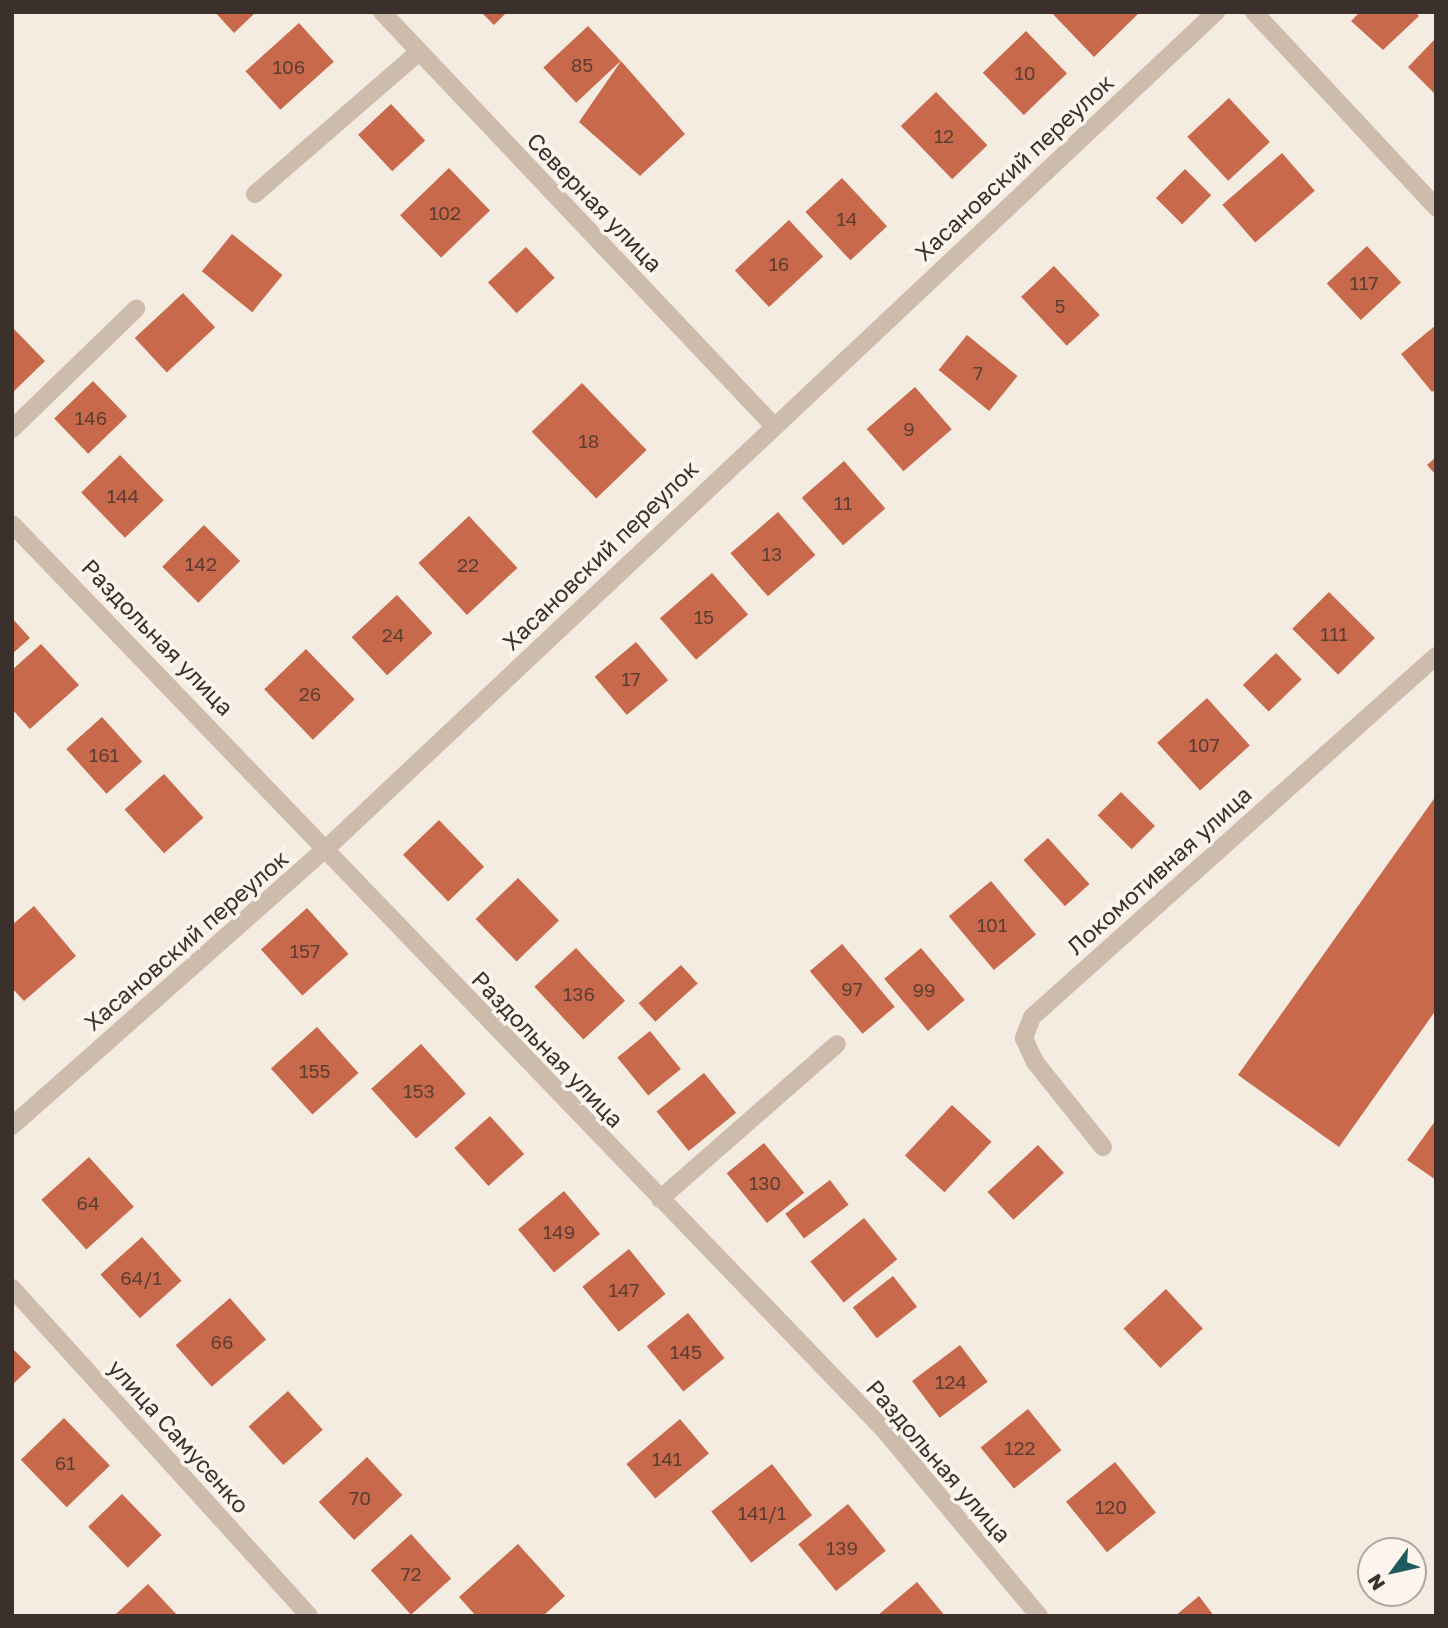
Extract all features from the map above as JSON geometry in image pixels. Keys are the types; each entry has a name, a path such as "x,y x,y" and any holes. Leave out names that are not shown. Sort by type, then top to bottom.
{"street":[{"name":"Северная улица","path":"382,12 773,425"},
{"name":"Хасановский переулок","path":"12,1126 329,846 773,425 1216,12"},
{"path":"1254,12 1436,207"},
{"path":"255,194 419,52"},
{"path":"12,429 136,309"},
{"name":"Раздольная улица","path":"12,524 329,846 420,953 885,1431 1039,1616"},
{"name":"Локомотивная улица","path":"1103,1147 1035,1062 1024,1038 1032,1017 1436,656"},
{"path":"660,1199 837,1044"},
{"name":"улица Самусенко","path":"12,1288 309,1616"}],"building":[{"path":"215,12 256,12 234,33"},
{"path":"481,12 507,12 494,25"},
{"path":"1051,12 1140,12 1094,57"},
{"path":"1360,12 1415,12 1419,16 1383,50 1351,21"},
{"path":"299,23 334,62 280,110 245,71"},
{"path":"588,26 621,61 576,103 543,68"},
{"path":"1026,31 1067,73 1024,115 983,73"},
{"path":"1436,38 1436,95 1408,67"},
{"path":"621,61 685,134 640,176 579,122"},
{"path":"936,92 987,145 952,179 901,126"},
{"path":"1229,98 1270,142 1228,181 1187,137"},
{"path":"391,104 425,141 392,171 358,135"},
{"path":"1282,153 1315,191 1255,243 1222,205"},
{"path":"449,168 490,210 441,258 400,215"},
{"path":"1185,169 1211,195 1182,224 1156,198"},
{"path":"842,178 887,226 850,260 805,212"},
{"path":"789,220 823,257 769,307 735,270"},
{"path":"232,234 283,275 252,312 202,271"},
{"path":"1367,246 1401,283 1361,320 1327,284"},
{"path":"526,247 555,278 517,313 488,282"},
{"path":"1054,266 1100,315 1067,346 1021,297"},
{"path":"183,293 215,327 167,372 135,338"},
{"path":"1436,325 1436,389 1432,392 1401,354"},
{"path":"12,327 45,361 12,393"},
{"path":"967,335 1018,376 989,411 939,370"},
{"path":"93,381 127,416 88,454 54,419"},
{"path":"582,383 647,450 596,499 532,432"},
{"path":"915,387 952,429 903,471 867,429"},
{"path":"120,455 164,500 125,538 81,493"},
{"path":"1436,457 1436,475 1427,465"},
{"path":"844,461 885,509 843,545 802,498"},
{"path":"778,512 815,555 768,596 730,553"},
{"path":"469,516 517,568 467,615 419,563"},
{"path":"204,525 240,561 198,603 162,567"},
{"path":"712,573 748,615 696,660 660,618"},
{"path":"1329,592 1375,638 1338,675 1292,629"},
{"path":"397,595 432,633 387,675 352,637"},
{"path":"12,618 30,638 12,654"},
{"path":"636,642 668,680 627,715 595,677"},
{"path":"41,644 79,685 30,729 12,709 12,670"},
{"path":"306,649 355,699 313,740 264,689"},
{"path":"1276,653 1302,680 1269,712 1243,685"},
{"path":"1207,698 1250,746 1200,790 1157,743"},
{"path":"102,717 142,762 106,794 66,749"},
{"path":"164,774 203,818 164,853 125,809"},
{"path":"1121,792 1155,826 1132,849 1098,815"},
{"path":"1436,796 1436,1010 1339,1147 1238,1075"},
{"path":"439,820 484,867 448,901 403,855"},
{"path":"1048,838 1089,884 1065,906 1023,860"},
{"path":"518,878 559,920 517,961 476,919"},
{"path":"991,881 1036,935 994,970 949,916"},
{"path":"34,906 76,956 24,1001 12,988 12,925"},
{"path":"307,908 348,954 302,996 261,949"},
{"path":"842,944 895,1007 863,1034 810,971"},
{"path":"576,948 625,1001 583,1040 534,987"},
{"path":"921,948 965,1000 928,1031 884,979"},
{"path":"681,965 698,984 655,1022 639,1003"},
{"path":"317,1027 358,1073 312,1115 271,1068"},
{"path":"650,1031 681,1069 648,1096 617,1057"},
{"path":"421,1044 466,1094 416,1139 371,1089"},
{"path":"704,1073 736,1113 689,1151 657,1111"},
{"path":"952,1105 991,1142 944,1192 905,1155"},
{"path":"490,1116 524,1154 488,1186 454,1148"},
{"path":"1436,1120 1436,1180 1407,1160"},
{"path":"764,1143 804,1193 767,1223 727,1173"},
{"path":"1038,1145 1064,1173 1013,1220 988,1192"},
{"path":"89,1157 134,1207 86,1250 41,1200"},
{"path":"830,1180 849,1205 804,1238 785,1214"},
{"path":"564,1191 600,1234 554,1272 518,1230"},
{"path":"864,1218 897,1259 844,1303 810,1261"},
{"path":"142,1237 181,1281 140,1318 100,1274"},
{"path":"629,1249 666,1294 619,1332 582,1287"},
{"path":"893,1276 917,1307 877,1338 853,1307"},
{"path":"1166,1289 1203,1328 1160,1368 1124,1329"},
{"path":"230,1298 266,1340 212,1387 176,1345"},
{"path":"688,1313 725,1358 683,1391 647,1346"},
{"path":"960,1345 988,1382 940,1418 912,1381"},
{"path":"12,1348 31,1367 12,1385"},
{"path":"288,1391 323,1430 283,1465 249,1426"},
{"path":"1028,1409 1061,1450 1014,1489 981,1447"},
{"path":"64,1418 110,1465 67,1507 21,1460"},
{"path":"680,1419 709,1453 655,1498 626,1464"},
{"path":"367,1457 402,1495 354,1540 319,1502"},
{"path":"1115,1462 1156,1513 1107,1552 1066,1502"},
{"path":"772,1464 812,1515 751,1563 711,1511"},
{"path":"122,1494 162,1535 128,1568 88,1527"},
{"path":"848,1504 886,1551 836,1591 798,1544"},
{"path":"411,1534 451,1579 411,1615 371,1570"},
{"path":"518,1544 565,1596 543,1616 476,1616 459,1597"},
{"path":"917,1582 945,1616 877,1616"},
{"path":"148,1584 178,1616 114,1616"},
{"path":"1199,1596 1214,1616 1175,1616"}]}
